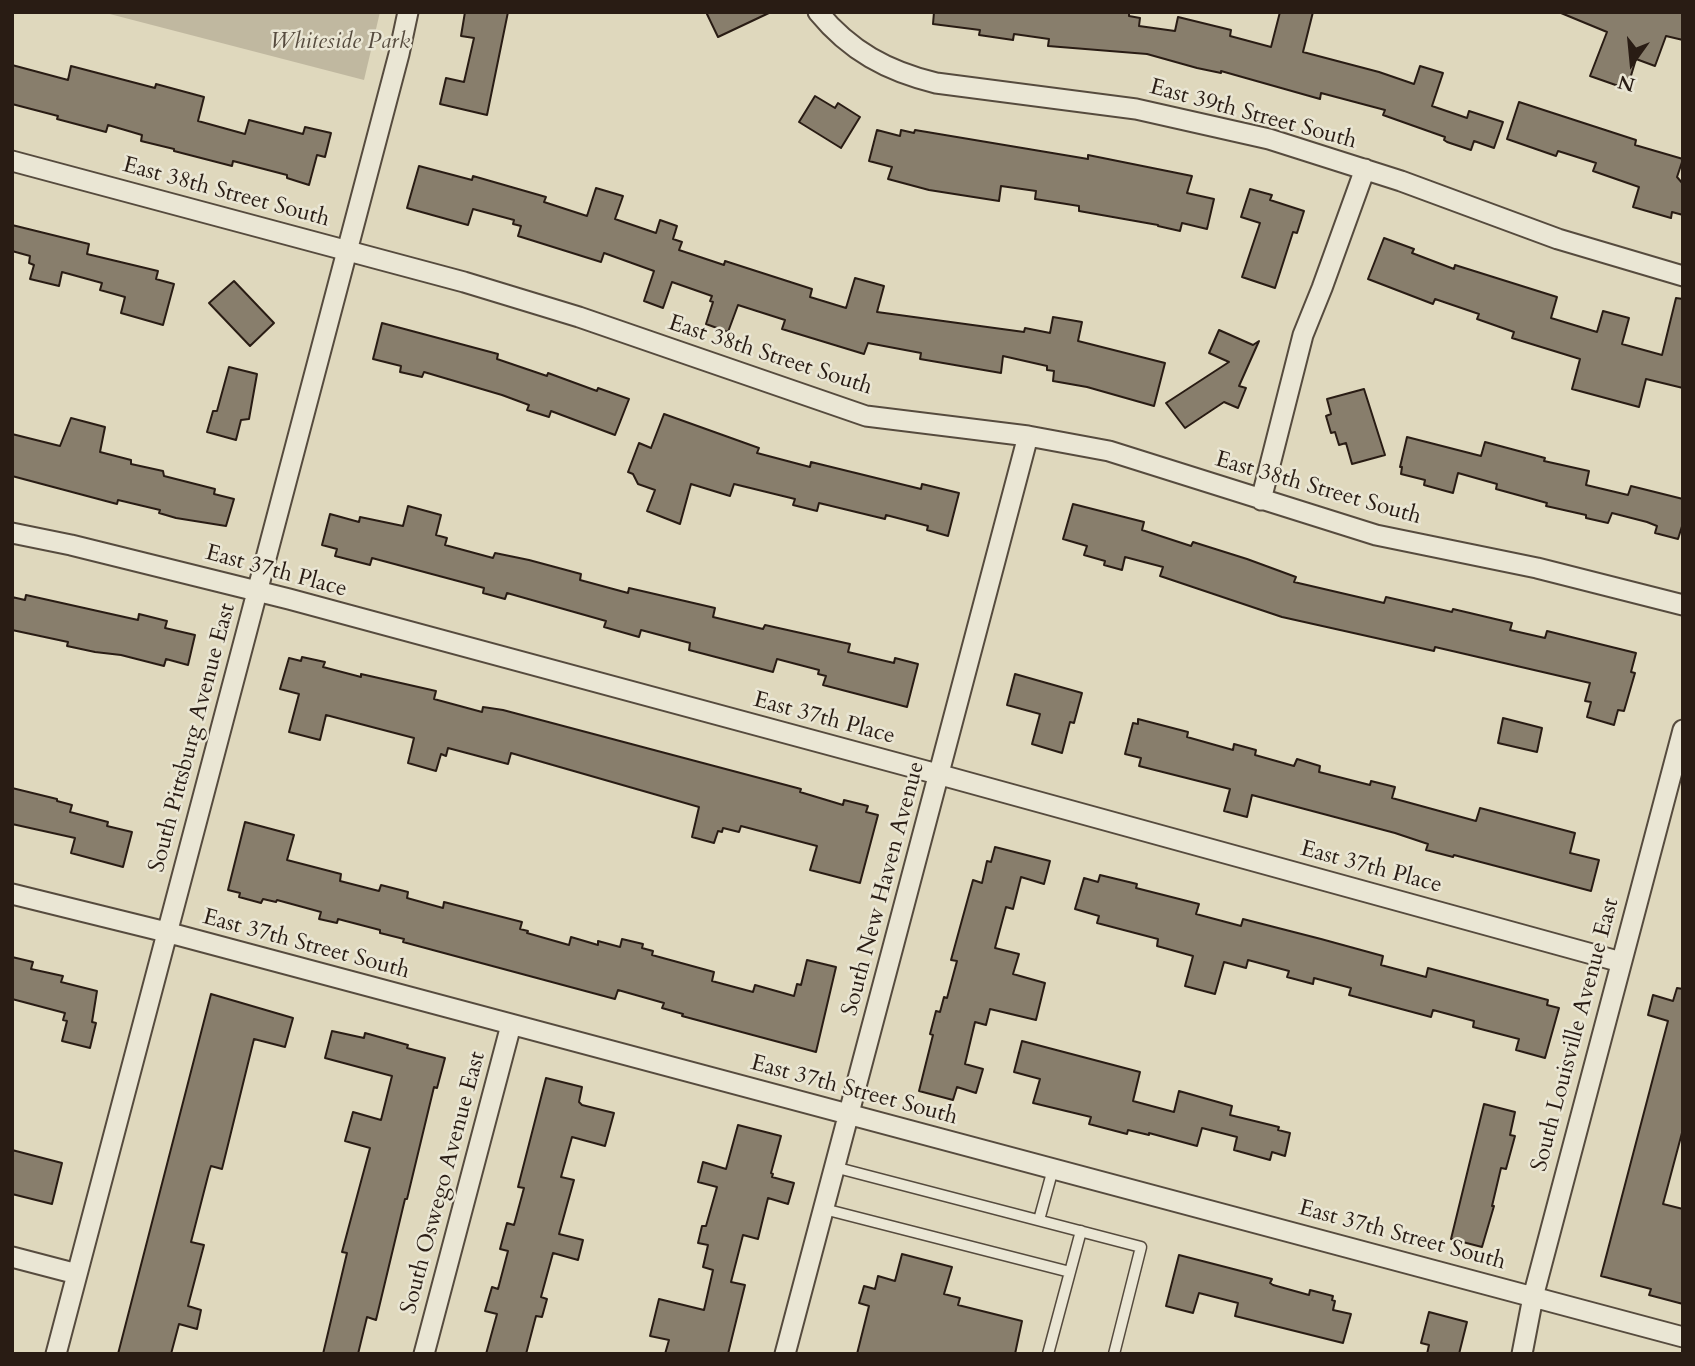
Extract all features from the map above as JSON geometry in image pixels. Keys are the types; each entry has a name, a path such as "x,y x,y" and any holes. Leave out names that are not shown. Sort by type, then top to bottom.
{"street":[{"name":"South Pittsburg Avenue East","path":"56,1354 408,12"},
{"name":"East 39th Street South","path":"818,12 838,34 862,52 884,66 908,76 936,83 1136,109 1269,139 1365,169 1558,239 1683,276"},
{"name":"East 38th Street South","path":"12,161 464,282 579,317 866,416 1028,436 1118,453 1376,535 1537,568 1683,605"},
{"path":"1261,500 1303,335 1365,169"},
{"name":"South New Haven Avenue","path":"785,1354 941,775 1028,436"},
{"name":"East 37th Place","path":"12,534 71,545 257,592 941,775 1621,962"},
{"name":"South Louisville Avenue East","path":"1522,1354 1533,1297 1683,730"},
{"name":"East 37th Street South","path":"12,894 166,932 1683,1337"},
{"name":"South Oswego Avenue East","path":"424,1354 511,1025"},
{"path":"12,1257 77,1274"}],"lane":[{"path":"834,1167 1142,1247 1114,1354"},
{"path":"1039,1220 1053,1169"},
{"path":"824,1209 1070,1272"},
{"path":"1048,1354 1081,1231"}],"green space":[{"name":"Whiteside Park","path":"102,12 380,12 364,80"}],"building":[{"path":"465,12 508,12 487,115 440,104 446,78 464,82 474,38 461,36"},
{"path":"706,12 771,12 718,37"},
{"path":"934,12 1129,12 1129,16 1140,18 1139,26 1175,31 1178,17 1231,30 1230,36 1271,47 1280,12 1313,12 1303,52 1414,84 1420,66 1443,73 1432,106 1467,118 1469,111 1503,122 1494,148 1474,141 1471,150 1447,142 1445,137 1383,115 1385,110 1321,93 1320,99 1221,71 1197,68 1147,54 1048,46 1049,39 1014,34 1013,40 979,35 980,30 933,24"},
{"path":"1683,12 1683,40 1666,36 1655,66 1636,59 1627,89 1590,76 1607,32 1561,13"},
{"path":"12,65 68,80 71,66 155,88 156,84 204,97 198,121 245,134 249,120 303,134 305,127 331,133 325,157 317,155 309,185 287,178 287,175 233,161 232,166 174,151 141,141 142,135 108,125 106,132 57,119 58,116 12,104"},
{"path":"815,96 835,108 838,103 860,117 841,148 799,122"},
{"path":"1519,102 1636,140 1635,145 1683,159 1677,177 1683,184 1683,215 1672,212 1671,218 1633,207 1639,187 1593,171 1596,163 1558,151 1556,156 1507,139"},
{"path":"877,130 900,136 901,130 914,133 915,130 1088,159 1088,155 1192,176 1187,193 1214,199 1207,229 1182,223 1180,231 1079,211 1079,206 1035,199 1036,191 1001,186 999,201 929,190 888,179 892,167 869,161"},
{"path":"419,166 472,180 473,176 546,197 544,202 587,216 596,188 623,196 615,219 656,233 660,220 677,226 673,239 682,242 679,250 724,265 725,261 812,289 810,297 846,308 855,278 884,286 877,312 1024,332 1025,328 1050,333 1053,317 1082,322 1078,341 1165,363 1154,406 1087,387 1053,381 1054,371 1047,370 1047,366 1003,356 1001,373 920,359 921,353 868,343 864,354 782,329 785,320 738,305 728,332 706,324 713,302 710,301 712,296 672,282 663,308 644,301 654,271 604,253 601,262 518,236 521,226 513,224 514,220 473,209 468,225 407,208"},
{"path":"1250,189 1272,195 1270,200 1304,211 1297,233 1293,232 1275,288 1242,277 1260,223 1241,217"},
{"path":"12,225 89,244 87,254 158,271 156,279 174,284 163,325 121,313 125,297 100,290 102,283 62,272 59,286 30,279 34,265 29,263 30,256 12,251"},
{"path":"1384,238 1414,249 1412,253 1454,269 1455,265 1557,297 1551,318 1597,332 1603,311 1629,318 1622,344 1662,355 1676,298 1683,299 1683,388 1646,379 1639,407 1572,389 1580,359 1512,338 1514,332 1477,319 1479,314 1435,299 1433,304 1368,279"},
{"path":"234,281 274,323 250,346 209,303"},
{"path":"382,323 498,354 497,359 629,399 615,435 551,411 549,417 527,410 529,405 502,395 424,372 422,377 400,372 401,366 373,359"},
{"path":"1219,330 1253,345 1259,341 1239,386 1246,388 1238,408 1224,402 1185,428 1166,403 1229,362 1209,353"},
{"path":"229,367 257,374 249,419 241,420 236,440 207,432 213,411 217,411"},
{"path":"1364,389 1385,455 1352,464 1346,443 1339,445 1335,432 1331,433 1326,416 1331,414 1327,399"},
{"path":"664,414 759,448 757,453 810,467 811,462 921,489 922,484 959,493 948,536 927,530 928,526 886,515 885,519 819,503 817,511 793,505 795,499 734,484 730,496 691,484 680,524 647,511 655,490 638,484 633,474 628,472 639,443 651,448"},
{"path":"71,418 105,427 100,452 131,460 131,464 163,471 164,476 215,489 214,494 234,499 226,526 176,518 159,513 160,510 118,500 117,504 12,476 12,434 60,446"},
{"path":"1407,437 1481,456 1485,442 1545,458 1544,461 1589,471 1586,485 1628,495 1631,486 1683,499 1683,523 1678,539 1655,533 1657,526 1647,522 1612,513 1608,523 1586,518 1586,515 1546,506 1547,503 1496,489 1497,484 1458,473 1453,493 1424,485 1425,480 1401,474 1400,467"},
{"path":"1073,504 1144,522 1142,530 1191,546 1193,542 1247,559 1296,577 1294,582 1384,603 1386,597 1452,612 1453,609 1512,623 1510,630 1545,638 1547,631 1636,653 1631,672 1635,673 1624,711 1618,710 1614,725 1587,717 1591,702 1585,701 1590,683 1435,647 1434,651 1282,617 1160,576 1163,567 1125,557 1122,570 1104,565 1105,561 1084,555 1087,546 1063,539"},
{"path":"408,506 441,515 436,535 447,538 445,545 493,558 495,553 529,560 581,574 580,580 628,593 629,588 715,608 713,617 763,629 765,625 850,644 848,652 894,663 895,658 918,664 907,707 823,685 826,676 818,674 819,670 777,659 773,672 689,650 690,643 641,630 639,637 604,627 606,621 507,593 505,599 483,593 484,588 372,558 370,565 335,556 337,549 322,545 330,514 359,522 360,517 403,526"},
{"path":"26,595 138,620 139,614 167,621 165,628 195,635 188,665 166,659 164,666 67,646 68,642 12,630 12,597 25,600"},
{"path":"302,657 325,662 323,667 361,677 361,674 436,691 434,699 482,712 483,707 503,710 801,789 800,792 843,805 844,800 868,806 866,812 878,815 860,883 810,870 817,846 741,826 739,832 723,828 722,832 718,831 714,843 692,837 699,807 511,753 508,764 448,748 446,756 441,754 436,771 408,763 414,738 326,715 320,740 289,732 299,694 280,689 289,658 301,661"},
{"path":"1015,674 1082,693 1074,723 1070,722 1062,753 1032,744 1040,714 1007,705"},
{"path":"1503,718 1542,728 1537,752 1498,743"},
{"path":"1138,719 1188,732 1187,737 1233,750 1234,744 1256,750 1255,755 1294,766 1297,759 1320,766 1319,772 1370,785 1371,781 1395,787 1392,798 1476,821 1480,808 1575,833 1570,853 1599,860 1591,891 1426,850 1428,844 1395,833 1252,795 1247,817 1224,811 1230,789 1139,766 1141,758 1125,754 1133,723 1138,724"},
{"path":"12,788 57,799 72,805 70,812 108,822 107,826 132,832 123,867 71,853 75,838 12,824"},
{"path":"245,822 294,835 287,860 341,874 340,881 379,891 381,885 408,892 407,898 443,908 444,902 522,922 520,929 528,931 527,933 569,945 571,937 598,945 598,941 620,947 622,939 643,944 642,948 653,951 652,955 714,972 712,981 753,992 755,985 794,996 797,984 801,985 807,960 836,967 816,1052 682,1016 683,1014 662,1008 664,1003 618,990 615,999 403,942 404,939 380,933 380,930 338,919 337,923 319,919 321,912 277,900 263,899 261,903 239,897 240,893 228,890"},
{"path":"995,847 1050,861 1044,884 1021,877 1013,909 1006,907 995,948 1019,954 1013,974 1045,983 1036,1020 990,1009 986,1025 975,1022 965,1064 983,1069 976,1093 957,1087 953,1100 919,1091 936,1011 940,1012 944,997 947,998 957,961 951,960 973,880 982,883 987,861 991,862"},
{"path":"1100,875 1137,884 1136,888 1199,904 1196,914 1241,926 1243,919 1321,939 1383,956 1381,965 1426,977 1428,968 1548,1000 1547,1005 1559,1008 1545,1058 1516,1050 1519,1039 1473,1027 1474,1021 1433,1010 1431,1017 1349,995 1351,988 1314,978 1313,984 1287,977 1289,971 1248,960 1246,968 1224,962 1215,994 1185,986 1193,956 1157,946 1158,939 1097,923 1099,916 1075,909 1084,878 1098,882"},
{"path":"12,957 33,962 31,969 63,976 61,982 97,991 92,1022 96,1023 90,1048 62,1041 67,1021 63,1020 65,1013 12,999"},
{"path":"1677,988 1683,989 1683,1129 1663,1204 1683,1209 1683,1304 1649,1295 1651,1289 1601,1276 1668,1021 1648,1015 1653,995 1673,1001"},
{"path":"211,994 293,1018 285,1047 254,1039 222,1169 211,1166 209,1172 191,1242 204,1245 188,1306 201,1310 197,1329 179,1324 171,1354 118,1354"},
{"path":"332,1031 364,1038 365,1033 445,1058 437,1088 434,1087 376,1320 367,1317 358,1354 323,1354 347,1253 342,1252 370,1148 345,1141 353,1112 381,1120 392,1076 325,1058"},
{"path":"1022,1041 1140,1072 1133,1101 1174,1112 1179,1091 1232,1106 1230,1115 1279,1127 1278,1130 1290,1133 1285,1156 1272,1152 1270,1160 1234,1150 1237,1137 1202,1128 1197,1146 1149,1133 1128,1130 1127,1134 1089,1124 1091,1117 1033,1103 1040,1079 1014,1072"},
{"path":"546,1078 582,1087 579,1102 582,1105 614,1113 605,1146 572,1137 561,1177 574,1180 559,1234 583,1240 578,1260 553,1253 541,1297 547,1299 542,1317 536,1316 526,1354 486,1354 497,1314 485,1311 492,1287 498,1289 508,1251 500,1249 507,1223 514,1225 524,1188 518,1187"},
{"path":"1484,1104 1515,1112 1510,1135 1515,1136 1506,1169 1501,1168 1482,1247 1451,1239"},
{"path":"738,1125 781,1136 771,1173 772,1177 794,1183 788,1204 768,1198 758,1239 743,1235 731,1282 745,1285 728,1354 665,1354 669,1340 650,1336 659,1299 704,1310 713,1270 703,1267 708,1245 698,1243 702,1226 706,1226 717,1187 698,1182 703,1162 726,1169"},
{"path":"12,1150 62,1163 52,1204 12,1194"},
{"path":"902,1254 952,1267 944,1294 960,1298 958,1305 1022,1321 1015,1354 857,1354 869,1306 859,1303 864,1286 875,1289 878,1276 895,1281"},
{"path":"1179,1255 1272,1279 1270,1283 1273,1285 1309,1295 1310,1290 1333,1296 1333,1310 1351,1314 1343,1343 1235,1316 1238,1303 1199,1293 1193,1313 1166,1306"},
{"path":"1429,1312 1467,1322 1459,1354 1427,1354 1429,1345 1421,1343"}]}
